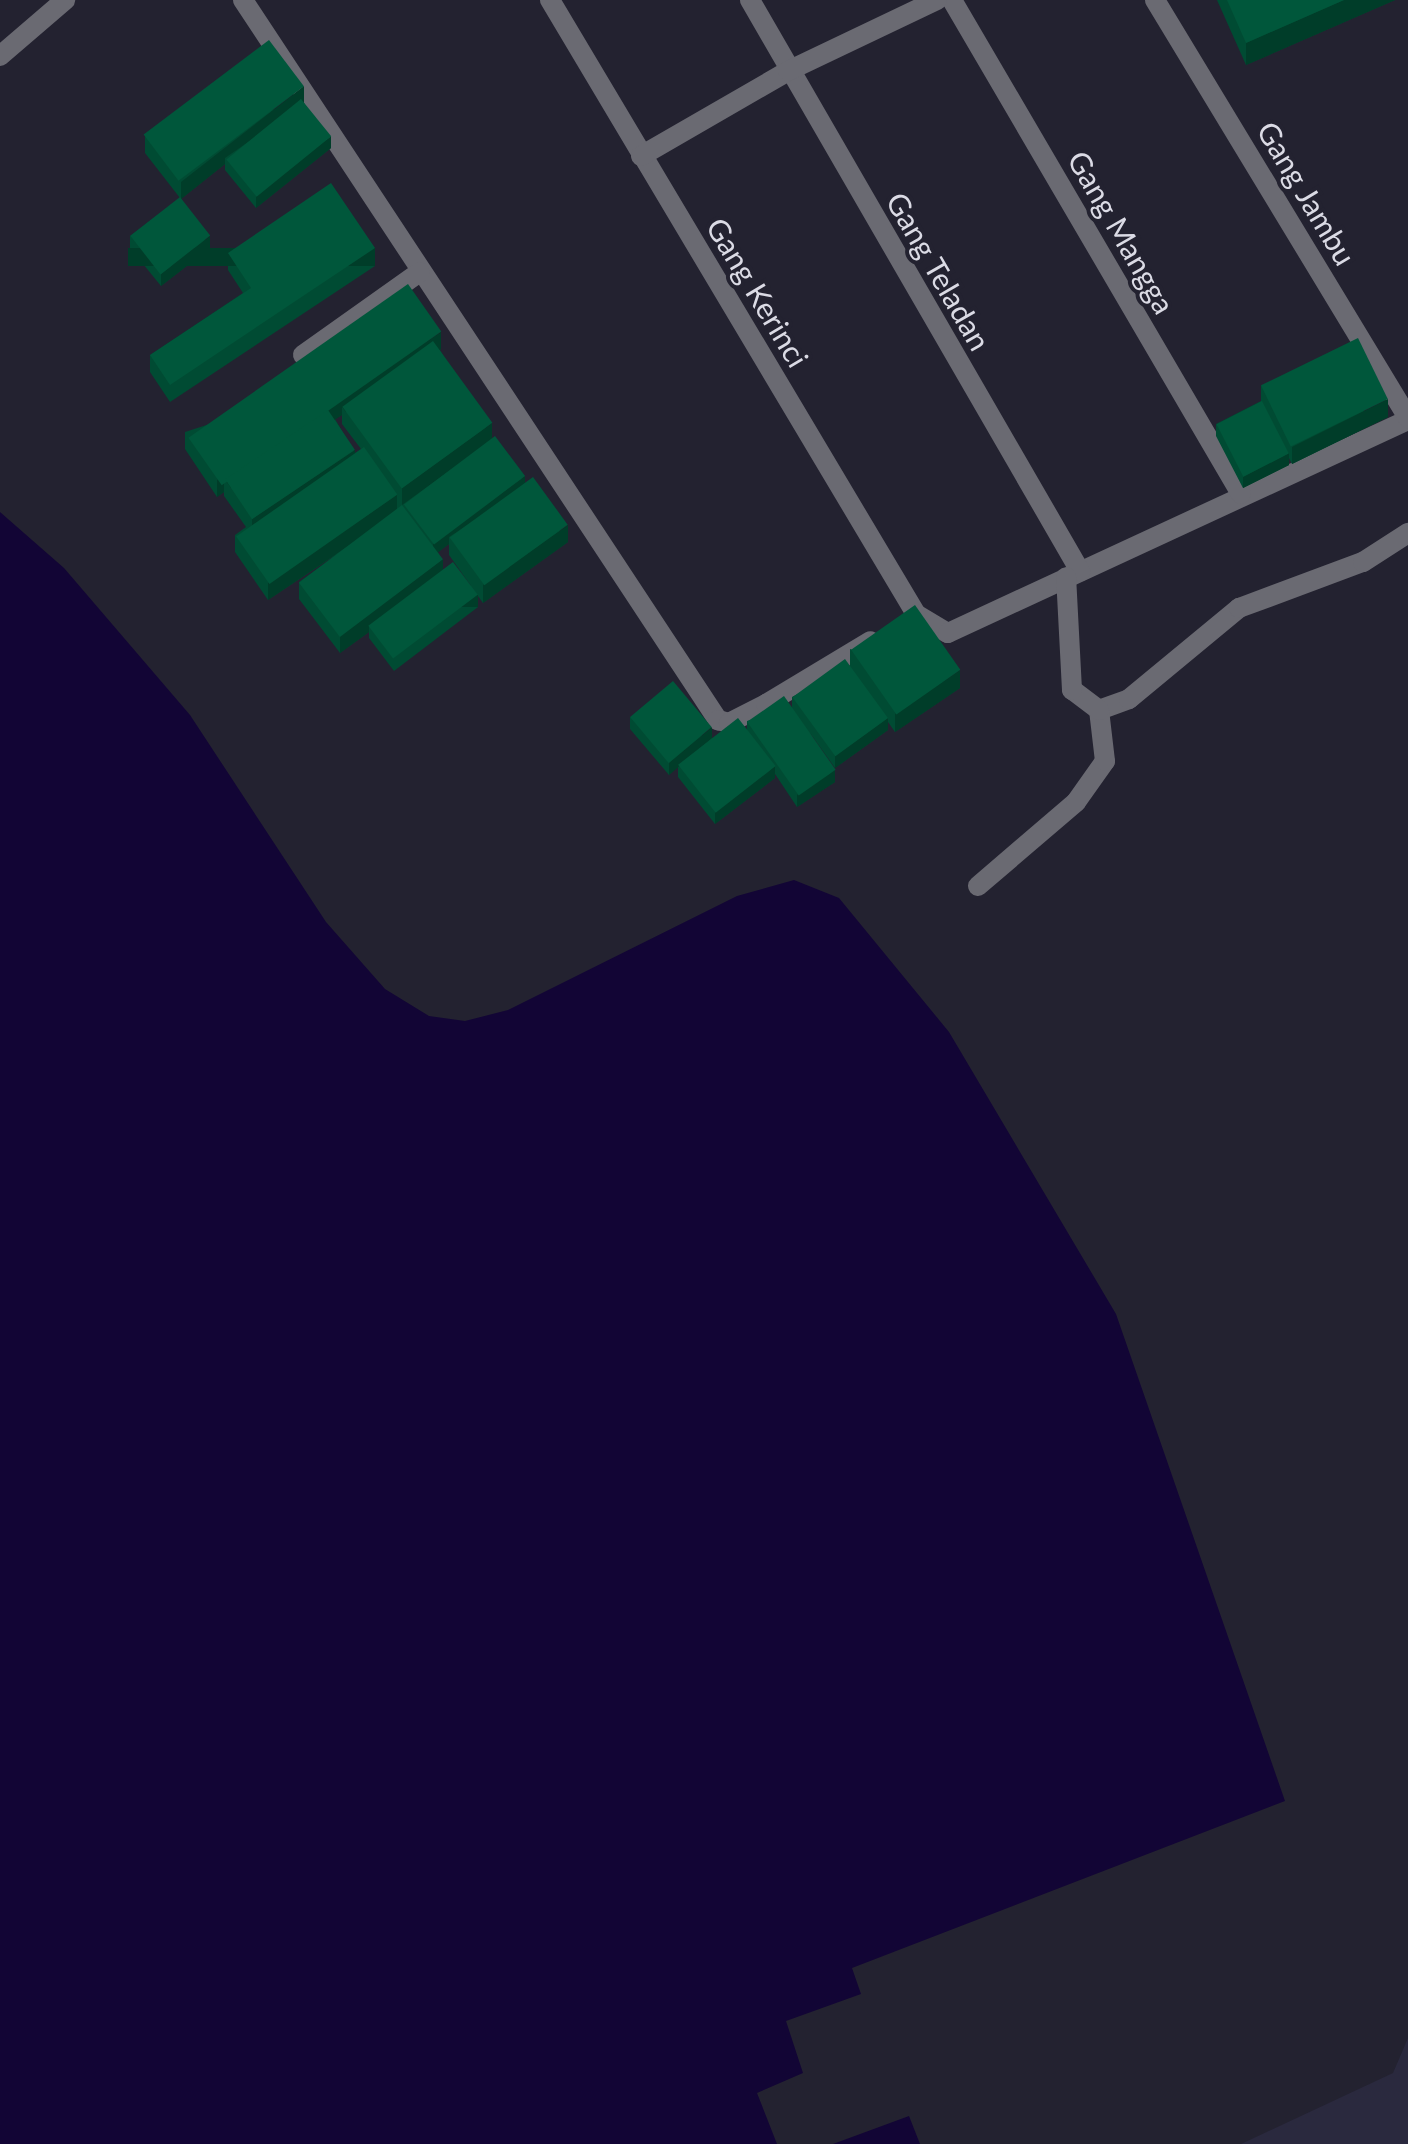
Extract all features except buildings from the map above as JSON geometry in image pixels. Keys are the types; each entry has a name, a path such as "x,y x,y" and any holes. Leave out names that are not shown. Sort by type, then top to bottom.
{"street":[{"path":"0,56 65,0"},
{"path":"243,0 718,720 729,723 766,704 916,614 948,633 1408,419"},
{"name":"Gang Kerinci","path":"550,0 916,614"},
{"name":"Gang Teladan","path":"750,0 1073,574"},
{"path":"641,156 788,71 937,0"},
{"name":"Gang Mangga","path":"952,0 1241,494"},
{"name":"Gang Jambu","path":"1155,0 1408,419"},
{"path":"278,373 420,272"},
{"path":"1099,710 1129,700 1239,608 1363,562 1408,532"},
{"path":"978,886 1076,802 1105,760 1099,710 1072,690 1073,574"}],"shaded area":[{"path":"0,512 64,568 190,715 326,922 385,989 429,1016 465,1021 508,1010 737,896 794,880 839,898 949,1032 1116,1314 1285,1801 852,1968 861,1994 786,2021 803,2073 757,2093 777,2144 0,2144"},
{"path":"1408,2038 1408,2144 1241,2144 1393,2073"},
{"path":"909,2116 920,2144 833,2144"}]}
